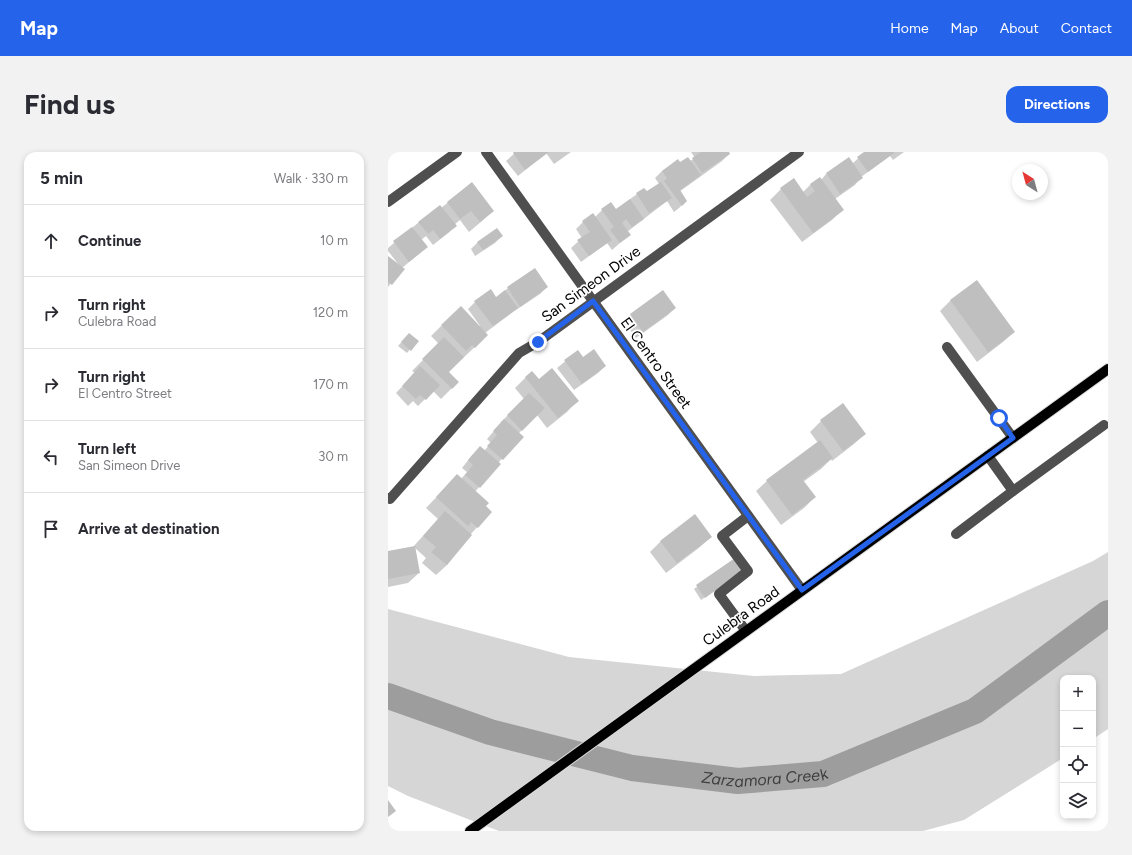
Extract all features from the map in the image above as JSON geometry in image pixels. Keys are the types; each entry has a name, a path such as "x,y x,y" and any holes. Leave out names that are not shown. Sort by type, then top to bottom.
{"main road":[{"name":"Culebra Road","path":"470,831 1108,369"}],"street":[{"path":"388,202 457,152"},
{"name":"El Centro Street","path":"486,152 802,590"},
{"name":"San Simeon Drive","path":"389,499 519,354 799,152"},
{"path":"947,347 1013,438"},
{"path":"956,534 1104,425"},
{"path":"988,456 1013,491"},
{"path":"746,631 719,594 748,571 722,536 748,516"}],"shaded area":[{"path":"1108,552 1108,729 1096,737 1096,675 1060,675 1060,760 964,820 923,831 499,831 408,796 388,786 388,609 569,657 754,676 841,674 1093,561"}],"building":[{"path":"549,152 525,170 513,153"},
{"path":"701,152 729,152 730,154 702,173 692,158"},
{"path":"864,152 894,153 868,172 857,157"},
{"path":"688,157 701,175 680,190 687,201 682,206 664,181 667,178 662,171 678,159 680,162"},
{"path":"849,157 863,178 840,194 826,173"},
{"path":"820,177 844,210 813,233 780,188 794,178 807,197 815,191 810,184"},
{"path":"472,182 494,211 480,222 471,211 460,219 447,202"},
{"path":"661,182 672,198 649,213 636,193 644,188 647,191"},
{"path":"630,199 644,219 632,227 626,219 622,223 631,235 620,243 610,230 614,227 601,209 611,202 616,209"},
{"path":"440,205 457,226 440,239 433,230 428,234 418,222"},
{"path":"593,213 612,240 589,256 577,240 590,232 582,221"},
{"path":"412,227 428,247 409,262 393,241"},
{"path":"497,228 503,236 483,250 477,242"},
{"path":"388,256 405,269 392,285 388,282"},
{"path":"535,268 548,287 520,307 507,287"},
{"path":"977,280 1015,332 988,352 950,300"},
{"path":"491,289 496,297 505,290 518,308 493,326 474,301"},
{"path":"663,290 676,308 643,332 630,314"},
{"path":"461,306 488,335 475,348 472,345 466,351 441,325"},
{"path":"409,333 419,341 411,351 401,342"},
{"path":"444,337 464,357 449,372 459,382 452,389 422,359"},
{"path":"594,349 606,366 582,384 564,360 578,350 583,357"},
{"path":"420,366 440,385 426,400 420,395 416,399 402,386"},
{"path":"552,368 579,401 558,418 525,377 532,371 539,379"},
{"path":"529,393 545,408 522,431 507,415"},
{"path":"843,403 866,434 843,451 820,420"},
{"path":"504,419 524,437 503,460 487,446 497,435 493,431"},
{"path":"820,440 833,458 803,480 816,497 792,515 766,480"},
{"path":"480,446 501,464 480,488 465,475 473,465 468,460"},
{"path":"457,474 489,503 486,506 492,512 478,528 471,522 468,526 436,497"},
{"path":"445,511 472,535 447,565 431,552 436,547 423,536"},
{"path":"695,514 712,537 677,563 660,541"},
{"path":"415,546 420,573 388,579 388,551"},
{"path":"735,558 744,570 705,598 696,585"},
{"path":"388,800 396,811 388,817"}],"waterway":[{"name":"Zarzamora Creek","path":"388,696 490,732 632,768 738,781 823,774 975,711 1108,613"}],"route":[{"path":"538,342 593,301 802,590 1013,438 999,418"}]}
